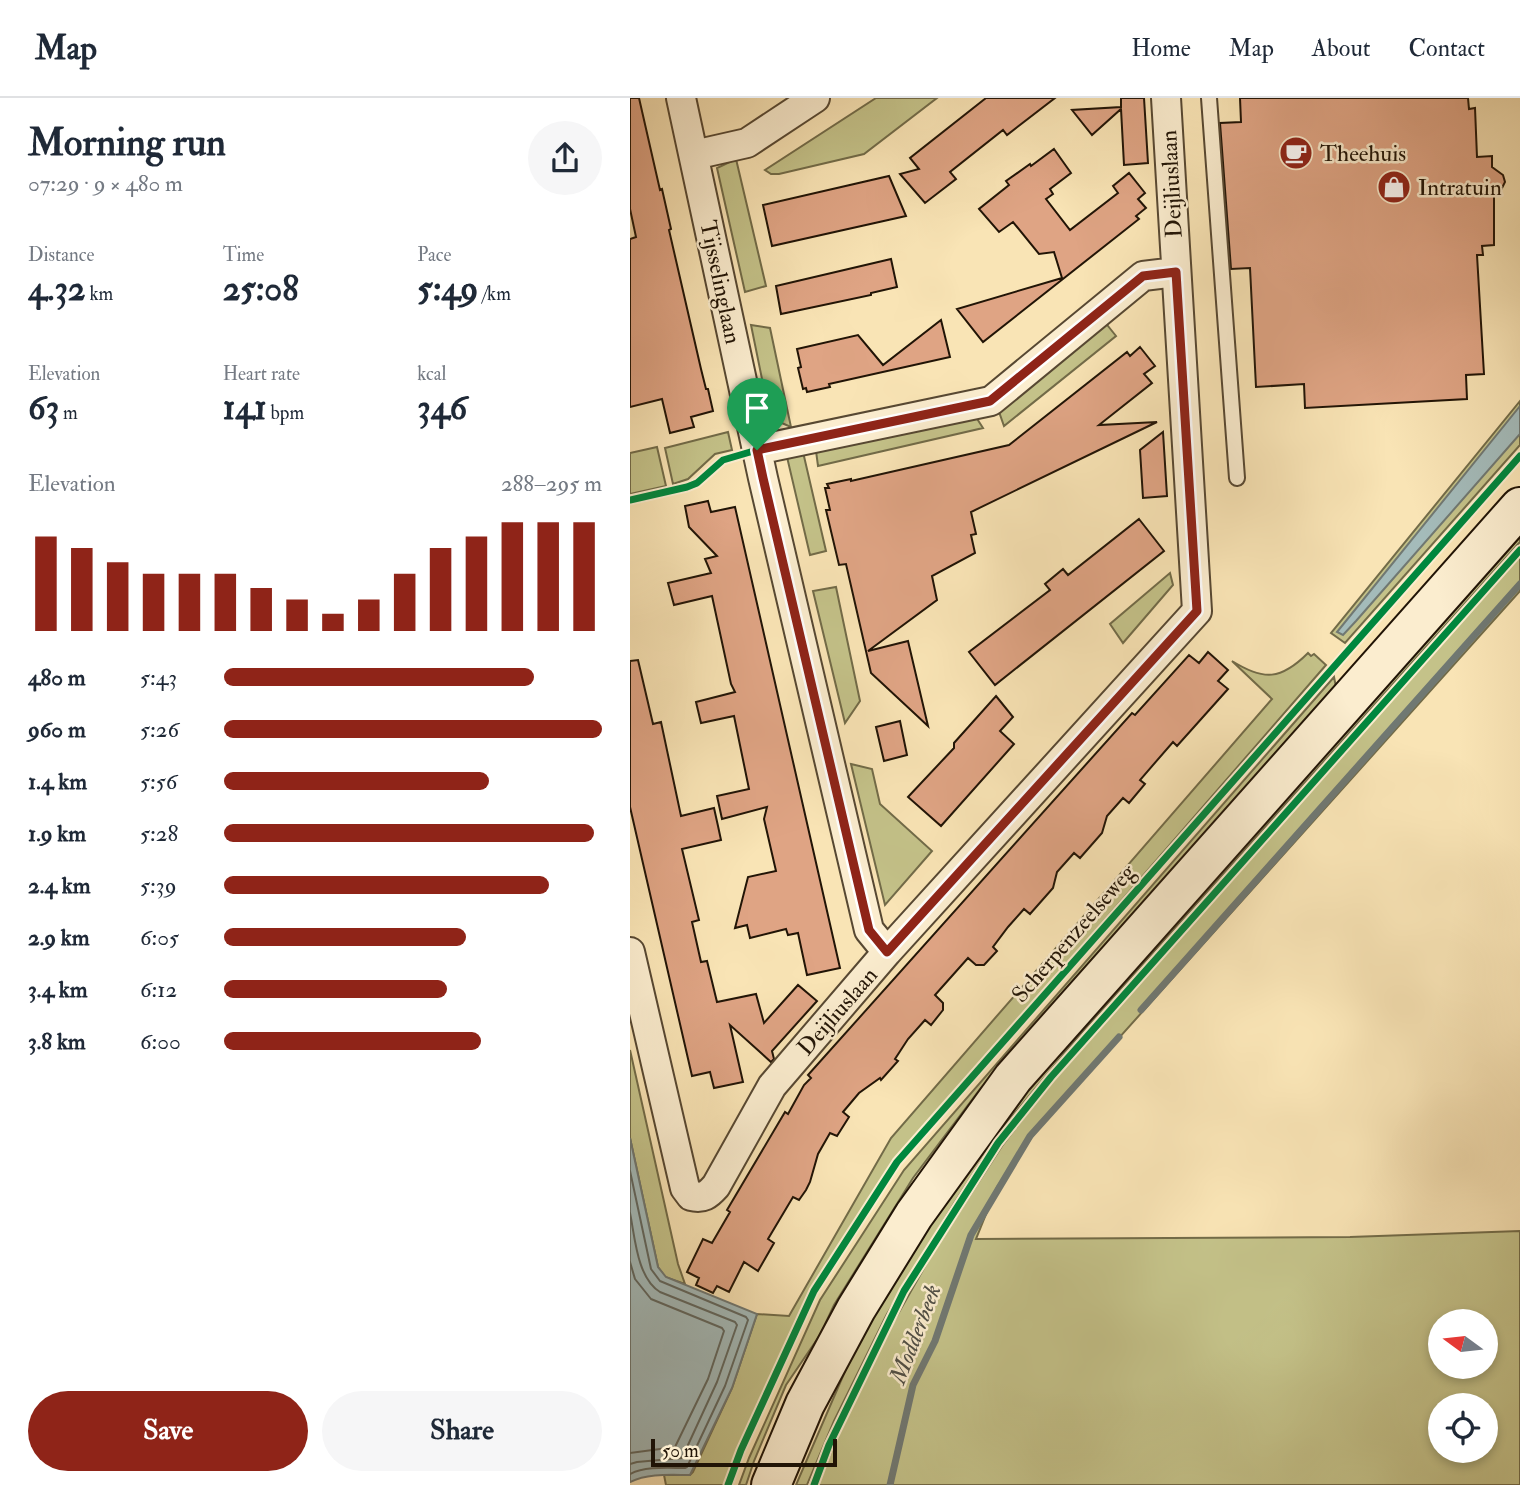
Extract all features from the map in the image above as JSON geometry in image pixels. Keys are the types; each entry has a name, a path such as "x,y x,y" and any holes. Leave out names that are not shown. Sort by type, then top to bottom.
{"main road":[{"path":"771,1485 805,1404 856,1309 914,1215 1013,1078 1520,507"}],"street":[{"name":"Tijsselinglaan","path":"681,98 763,478 869,930 887,952"},
{"path":"694,155 747,143 815,98"},
{"name":"Deijliuslaan","path":"630,951 685,1188 691,1196 699,1198 709,1194 716,1186 772,1086 887,952 1197,611 1166,98"},
{"path":"757,450 990,401 1143,276 1176,272"}],"lane":[{"path":"1209,98 1237,478"}],"shaded area":[{"path":"876,98 937,98 864,154 779,174 771,174 765,170"},
{"path":"736,159 766,286 745,292 717,168"},
{"path":"1104,321 1116,336 1004,426 997,406"},
{"path":"751,325 770,328 791,427 770,418"},
{"path":"1520,401 1520,445 1345,643 1331,633"},
{"path":"974,414 983,428 818,466 816,451"},
{"path":"728,432 732,450 715,454 688,479 673,484 665,448"},
{"path":"657,447 666,486 630,494 630,453"},
{"path":"803,452 826,551 810,555 787,457"},
{"path":"1520,524 1520,542 1083,1031 1001,1130 887,1314 834,1421 807,1485 796,1485 846,1369 881,1298 1006,1107"},
{"path":"1520,556 1520,591 1039,1127 997,1187 976,1239 1350,1237 1520,1231 1520,1485 818,1485 844,1420 881,1344 932,1254 1002,1146 1051,1082"},
{"path":"1170,573 1173,585 1123,643 1110,624"},
{"path":"836,587 860,701 845,723 813,591"},
{"path":"1308,653 1311,656 1314,654 1326,665 904,1151 820,1284 766,1396 730,1485 666,1485 664,1475 690,1475 693,1472 732,1388 757,1314 789,1316 891,1138 1272,699 1232,661 1254,672 1272,675 1281,673"},
{"path":"1334,677 1336,687 981,1088 913,1178 834,1305 820,1335 786,1385 746,1485 739,1485 820,1300 904,1170"},
{"path":"851,764 872,769 880,804 932,851 885,905"},
{"path":"630,1050 678,1264 685,1284 665,1277 658,1267 630,1138"}],"water":[{"path":"1520,406 1520,434 1356,621 1343,635 1337,632"},
{"path":"630,1138 658,1267 666,1277 757,1314 732,1388 690,1475 652,1476 630,1482"}],"building":[{"path":"630,98 639,98 713,411 691,417 694,427 670,433 662,399 630,407 630,239 636,237 630,209"},
{"path":"986,98 1055,98 1007,135 1003,130 950,172 956,179 925,203 900,174 919,169 910,158"},
{"path":"1121,98 1144,98 1148,163 1124,165 1121,109 1092,135 1072,110 1121,107"},
{"path":"1240,98 1468,98 1469,109 1475,108 1477,157 1492,156 1492,167 1503,175 1505,182 1501,190 1494,194 1494,245 1482,246 1483,255 1477,255 1484,374 1466,375 1467,399 1305,408 1304,384 1256,387 1250,268 1231,269 1220,123 1241,122"},
{"path":"1054,149 1071,173 1050,189 1053,194 1046,199 1070,230 1118,193 1113,186 1129,173 1145,193 1138,199 1146,208 1136,216 1139,219 983,342 957,309 1062,278 1054,252 1039,254 1013,222 999,232 979,209 1009,185 1006,181"},
{"path":"889,176 906,216 772,246 763,205"},
{"path":"891,259 897,287 781,314 776,286"},
{"path":"941,320 950,357 829,384 830,387 807,392 806,388 803,389 797,349 858,335 883,365"},
{"path":"1140,347 1155,366 1144,374 1152,383 1099,425 1157,422 971,512 976,534 971,535 975,553 932,576 937,600 868,651 908,641 928,726 871,673 846,564 839,565 826,510 830,510 825,488 829,488 827,484 1009,445 1127,352 1130,356"},
{"path":"1163,432 1167,496 1143,498 1140,450"},
{"path":"708,501 711,512 735,507 840,968 807,975 798,933 788,935 786,929 750,938 747,925 735,928 748,877 776,871 764,819 767,807 722,819 717,796 749,789 734,716 701,723 696,702 735,692 712,596 674,605 668,583 711,573 705,559 717,556 689,527 685,506"},
{"path":"1139,519 1164,551 995,685 969,652 1050,590 1045,584 1063,569 1068,575"},
{"path":"1208,652 1228,670 1218,681 1228,689 1177,746 1173,742 1140,780 1145,784 1129,803 1123,798 1107,816 1102,833 1080,858 1074,853 1057,872 1053,888 1030,914 1024,909 1008,927 993,947 997,951 984,965 976,965 968,958 935,995 943,1003 943,1010 931,1025 925,1020 908,1039 895,1059 898,1061 881,1080 880,1078 859,1093 843,1112 849,1117 837,1136 830,1133 818,1154 806,1190 799,1200 793,1197 768,1239 774,1243 758,1271 744,1262 729,1292 717,1286 713,1293 696,1285 699,1278 687,1272 703,1239 712,1243 730,1212 727,1210 785,1112 788,1114 804,1085 811,1078 808,1075 1132,713 1135,715 1189,655 1199,663"},
{"path":"638,660 653,724 661,722 681,816 714,808 721,840 682,849 699,920 692,922 701,962 707,961 717,1002 756,994 764,1023 798,985 817,1001 772,1051 774,1059 771,1062 730,1025 743,1082 714,1088 710,1072 692,1076 630,807 630,661"},
{"path":"996,696 1013,717 1000,731 1014,744 941,826 908,797 954,748 954,743"},
{"path":"900,721 907,755 884,761 876,727"}],"waterway":[{"name":"Modderbeek","path":"1141,1010 1520,584"},
{"name":"Modderbeek","path":"890,1485 913,1385 935,1341 971,1235 1030,1136 1119,1037"}],"cycle path":[{"path":"630,500 687,487 697,483 723,460 757,450"},
{"name":"Scherpenzeelseweg","path":"728,1485 741,1450 814,1291 897,1162 1520,456"},
{"path":"814,1485 829,1445 904,1291 998,1143 1051,1077 1520,550"}],"place":[{"name":"Theehuis","path":"1296,153"},
{"name":"Intratuin","path":"1394,187"}],"route":[{"path":"1176,272 1197,611 887,952 869,930 757,450 990,401 1143,276 1176,272"}]}
